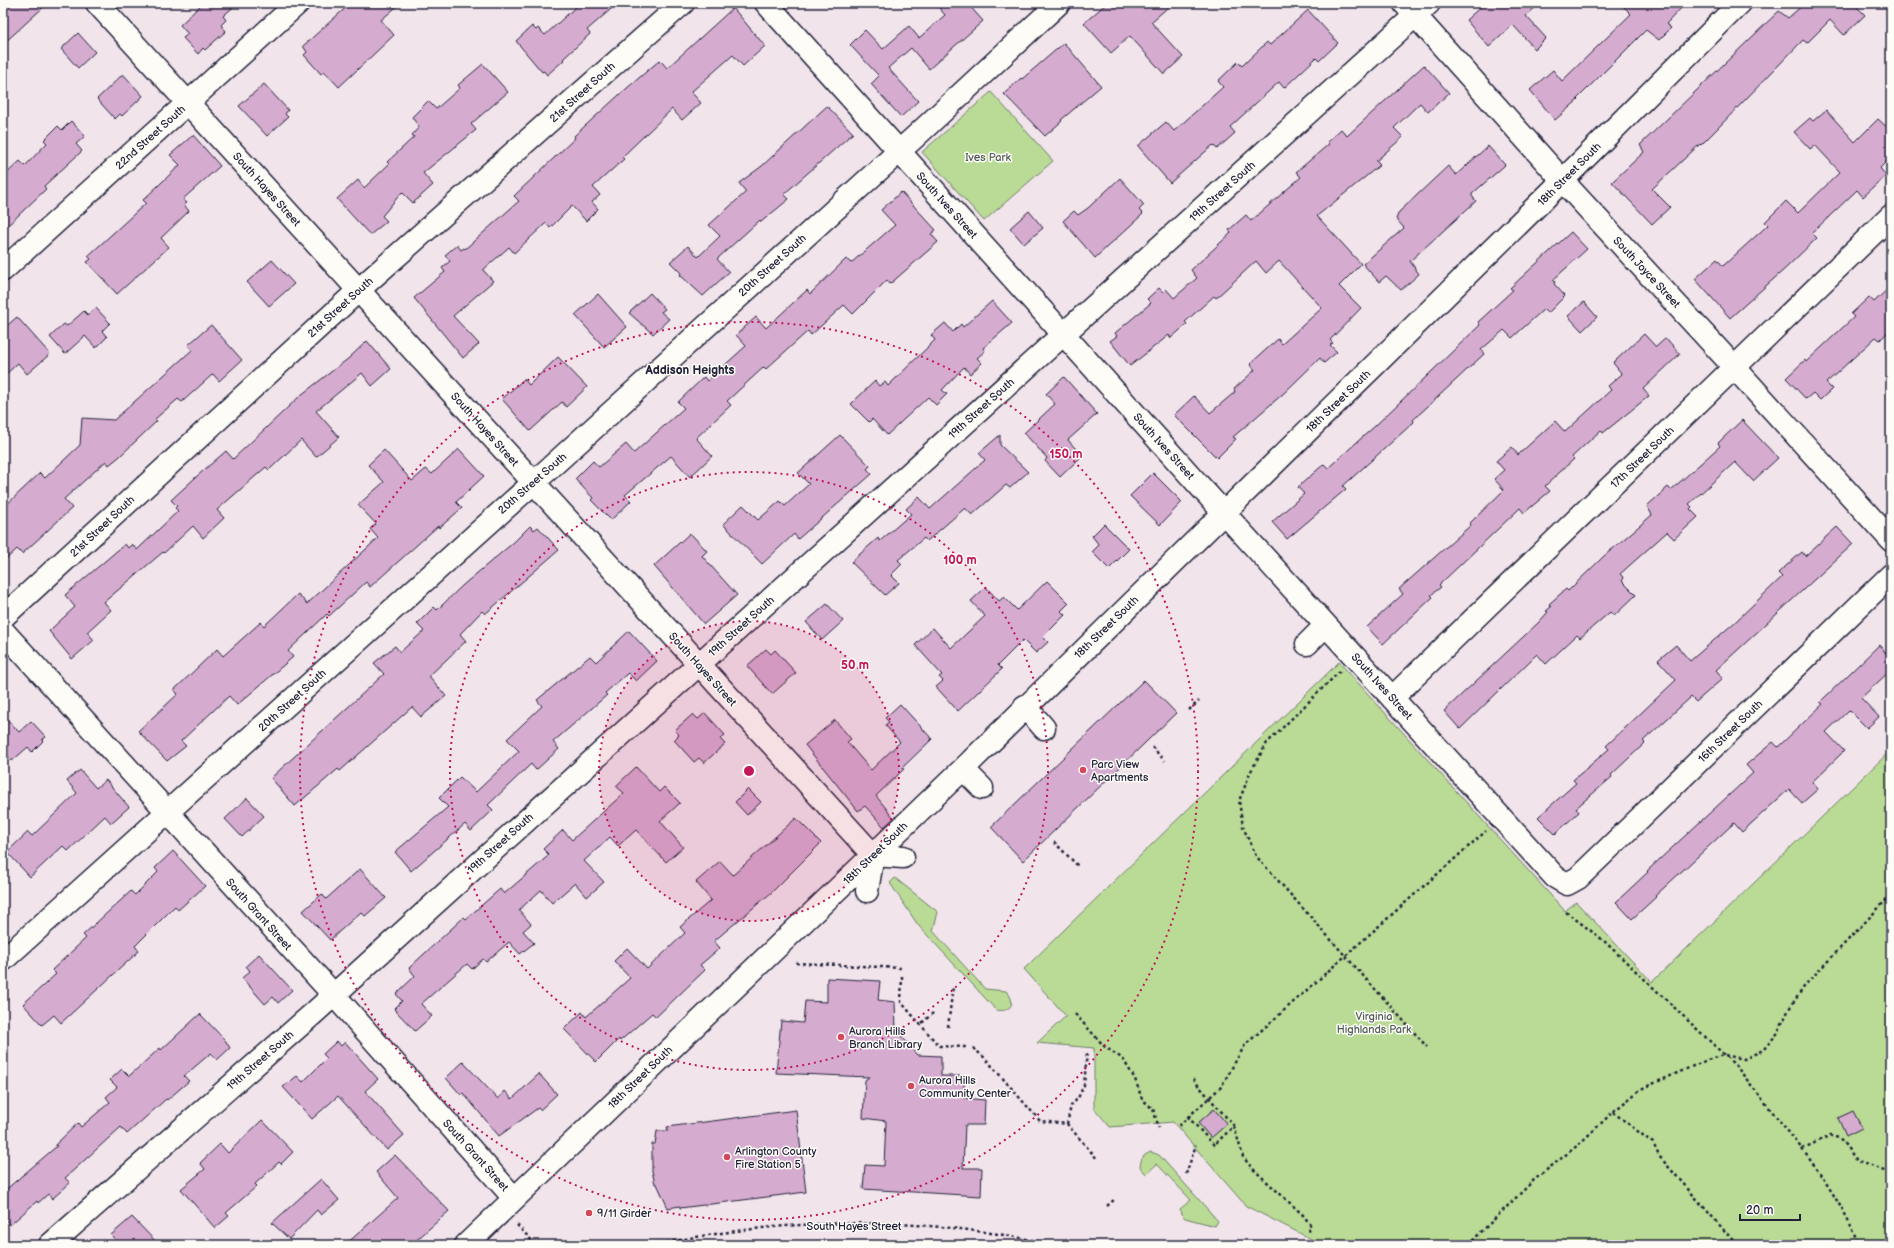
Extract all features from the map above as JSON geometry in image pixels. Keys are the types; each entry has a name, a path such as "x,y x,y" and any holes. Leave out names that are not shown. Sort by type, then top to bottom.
{"street":[{"name":"South Hayes Street","path":"97,3 873,855"},
{"name":"22nd Street South","path":"3,270 298,3"},
{"name":"21st Street South","path":"3,617 359,290 682,3"},
{"name":"South Ives Street","path":"766,3 1392,698 1555,877 1567,884"},
{"name":"20th Street South","path":"3,960 533,482 1059,3"},
{"name":"18th Street South","path":"466,1245 963,769 1025,706 1224,513 1740,3"},
{"name":"South Joyce Street","path":"1416,7 1562,180 1891,540"},
{"name":"19th Street South","path":"50,1245 333,995 1063,334 1416,7"},
{"name":"17th Street South","path":"1392,698 1891,216"},
{"name":"16th Street South","path":"1567,884 1578,878 1891,574"},
{"path":"1307,644 1326,625"},
{"name":"South Grant Street","path":"3,631 333,995 514,1198"},
{"path":"1025,706 1044,728"},
{"path":"963,769 982,788"},
{"path":"867,891 873,855 902,857"}],"path":[{"path":"1344,667 1267,743 1251,771 1240,802 1244,827 1256,856 1428,1047"},
{"path":"1189,710 1199,701"},
{"path":"1152,747 1165,761"},
{"path":"1179,1126 1220,1087 1245,1046 1490,828"},
{"path":"1054,842 1078,866"},
{"path":"1468,1245 1529,1185 1641,1089 1677,1072 1724,1055 1744,1059 1763,1050 1777,1034 1789,1009 1806,984 1891,895"},
{"path":"1566,912 1603,940 1724,1055 1749,1081 1821,1174 1859,1245"},
{"path":"796,963 902,968"},
{"path":"902,976 901,1002 939,1046 966,1047"},
{"path":"948,1027 953,986"},
{"path":"922,1023 934,1012"},
{"path":"1075,1014 1105,1047 1123,1059 1135,1079 1142,1099 1153,1108 1159,1128"},
{"path":"972,1048 985,1058 1040,1121 1067,1124 1098,1160"},
{"path":"1067,1124 1071,1106 1078,1098 1084,1085 1086,1052"},
{"path":"1191,1077 1234,1126 1243,1157 1252,1168 1303,1215 1310,1224 1309,1233"},
{"path":"1613,1112 1653,1143 1659,1156 1736,1245"},
{"path":"1188,1117 1214,1145 1234,1126"},
{"path":"1802,1149 1831,1135 1839,1137 1858,1162 1891,1172"},
{"path":"1186,1174 1196,1145"},
{"path":"1107,1206 1115,1199"},
{"path":"512,1220 536,1245"},
{"name":"South Hayes Street","path":"655,1245 710,1235 779,1227 854,1224 964,1230 1054,1245"}],"green space":[{"name":"Ives Park","path":"991,92 1053,161 984,221 922,152"},
{"name":"Virginia Highlands Park","path":"1339,662 1565,911 1576,902 1652,982 1891,750 1891,1245 1323,1245 1246,1206 1173,1122 1110,1127 1094,1108 1094,1048 1037,1043 1066,1016 1024,969"},
{"path":"895,878 938,912 933,931 985,989 1006,991 1012,1003 1009,1008 1005,1010 996,1010 918,925 890,883"},
{"path":"1151,1152 1159,1155 1218,1221 1215,1226 1185,1218 1181,1214 1180,1209 1191,1200 1157,1164 1146,1174 1140,1167 1141,1161 1146,1154"}],"building":[{"path":"3,3 48,3 3,44"},
{"path":"203,3 238,3 223,16 226,20 221,25 226,31 205,50 203,48 198,54 183,38 188,34 180,25"},
{"path":"351,3 401,3 381,20 394,35 339,87 324,71 321,74 304,55 307,52 303,46"},
{"path":"580,3 618,3 587,30 590,34 547,75 544,71 542,72 516,41 532,26 536,30 538,28 545,35"},
{"path":"935,3 967,3 983,21 929,69 911,48 888,68 918,101 901,117 871,84 879,76 850,45 865,30 883,49 909,26 919,38 945,15"},
{"path":"1107,3 1173,3 1151,22 1183,57 1164,74 1130,36 1111,53 1084,23"},
{"path":"1485,3 1540,3 1526,16 1546,38 1535,49 1513,25 1489,47 1466,20"},
{"path":"1620,3 1686,3 1666,24 1671,28 1659,40 1646,30 1577,99 1578,100 1555,120 1530,90 1553,70 1562,81 1631,14"},
{"path":"1805,3 1853,3 1865,15 1844,35 1830,20 1807,43 1803,40 1701,145 1700,144 1652,189 1670,207 1652,224 1612,182 1644,152 1640,145 1779,11 1788,18"},
{"path":"733,8 765,46 743,66 733,55 691,92 701,103 682,120 672,109 622,157 624,159 593,187 600,195 592,202 598,209 586,221 572,206 550,228 546,223 514,253 509,247 483,270 493,281 453,316 479,344 463,358 414,298 445,272 442,268 450,261 445,255 457,245 461,250 464,248 465,249 519,201 514,196 575,138 574,136 619,95 660,60 667,68"},
{"path":"1308,10 1338,43 1319,61 1316,58 1284,88 1279,82 1230,127 1235,133 1217,149 1213,145 1170,183 1138,146 1166,122 1174,131 1223,87 1218,81 1238,62 1242,66 1267,42 1270,45"},
{"path":"78,33 95,52 78,68 61,49"},
{"path":"1064,43 1101,86 1061,120 1062,121 1045,136 1004,94"},
{"path":"483,64 508,92 471,124 476,130 423,173 433,185 413,203 402,192 382,216 387,221 370,235 337,199 358,180 364,188 389,164 387,162 414,137 412,135 419,127 412,117 428,101 436,109 460,88 458,85"},
{"path":"1424,65 1449,93 1428,112 1420,103 1394,128 1403,137 1376,161 1380,165 1317,216 1361,264 1339,286 1361,308 1330,340 1333,343 1330,345 1337,352 1324,363 1320,358 1284,393 1233,437 1236,439 1217,458 1174,415 1194,396 1210,413 1235,392 1234,389 1255,370 1250,364 1278,339 1282,344 1322,308 1279,261 1266,273 1256,261 1216,298 1214,296 1185,322 1187,324 1171,338 1169,335 1130,366 1110,341 1117,336 1115,333 1151,303 1147,299 1159,288 1163,292 1166,289 1174,298 1197,278 1191,270 1231,233 1229,230 1246,215 1251,221 1301,177 1296,172 1329,144 1327,142 1341,129 1347,136"},
{"path":"123,74 143,96 122,116 120,114 115,119 97,99"},
{"path":"264,84 288,110 285,114 288,117 267,136 239,106"},
{"path":"827,106 853,133 784,194 789,199 761,222 760,220 717,259 729,272 703,296 680,275 681,273 670,262 688,246 698,257 720,236 709,225 746,192 739,183 762,166"},
{"path":"1826,110 1855,142 1878,119 1891,131 1891,157 1880,168 1886,176 1863,197 1857,190 1812,233 1817,238 1730,318 1695,279 1717,259 1723,266 1768,225 1765,222 1786,201 1798,213 1840,172 1815,145 1810,149 1794,132 1810,118 1813,121"},
{"path":"71,121 85,136 76,144 82,151 44,186 46,189 3,230 3,177 20,161 25,166 47,143 44,140 58,126 62,130"},
{"path":"193,135 220,166 183,199 187,203 184,205 189,211 161,238 169,247 117,294 87,262 91,259 88,256 146,203 143,200 180,165 170,155"},
{"path":"1488,146 1505,165 1472,194 1476,201 1410,261 1419,274 1401,290 1386,276 1379,282 1363,264 1404,228 1396,219 1399,212 1448,166 1456,175"},
{"path":"1120,178 1144,205 1139,210 1143,214 1095,258 1063,221 1074,211 1078,215 1088,208"},
{"path":"901,192 936,230 931,234 938,242 890,284 887,280 853,314 844,305 811,335 808,331 766,369 764,367 727,401 731,405 696,438 712,456 690,477 671,456 625,495 631,501 611,520 591,500 593,498 575,479 593,461 599,467 626,444 634,453 684,408 678,402 704,377 707,381 746,346 736,335 756,317 766,328 807,290 810,294 846,259 851,263 895,225 881,210"},
{"path":"1029,211 1043,228 1024,244 1010,228"},
{"path":"1571,232 1587,249 1553,280 1555,282 1554,284 1565,296 1548,313 1544,309 1512,338 1504,330 1481,350 1484,354 1413,420 1414,422 1343,486 1346,489 1287,539 1272,522 1304,494 1298,487 1324,464 1328,468 1375,426 1480,325 1478,322 1513,290 1510,288"},
{"path":"272,260 294,284 269,306 247,282"},
{"path":"1891,286 1891,329 1880,340 1876,337 1826,383 1832,389 1820,400 1813,393 1806,399 1786,378 1805,360 1806,362 1854,317 1851,314 1869,297 1874,302"},
{"path":"650,293 665,309 661,312 669,319 653,334 629,313"},
{"path":"598,294 627,327 604,347 575,315"},
{"path":"992,301 1012,323 983,348 985,351 977,358 982,363 970,374 964,367 942,390 947,394 936,405 928,397 887,435 872,419 869,422 851,404 875,381 879,386 885,382 888,386 935,340 931,335 945,323 953,332 961,324 963,327"},
{"path":"1584,302 1597,317 1582,331 1568,316"},
{"path":"96,308 110,323 102,331 107,337 96,348 85,336 65,354 50,337 64,324 67,326 84,311 88,315"},
{"path":"17,317 50,354 27,374 18,363 3,377 3,329"},
{"path":"211,325 242,360 219,381 213,374 182,402 178,399 155,419 157,421 119,457 109,465 106,461 64,499 72,508 22,554 17,549 3,562 3,508 40,473 45,478 80,445 82,418 114,420 192,350 188,345"},
{"path":"1644,334 1656,347 1666,338 1680,354 1643,389 1649,396 1603,433 1601,430 1572,457 1574,459 1545,486 1550,491 1524,513 1520,508 1439,585 1441,587 1431,595 1433,597 1383,644 1367,627 1403,594 1399,589 1471,525 1470,523 1504,490 1494,479 1504,470 1496,461 1512,447 1518,455 1555,421 1565,432 1611,390 1608,386 1622,374 1613,363"},
{"path":"367,341 391,369 372,386 362,373 316,411 339,437 316,457 301,440 269,470 266,467 217,510 224,518 203,538 193,526 164,553 163,552 104,602 111,610 87,632 94,640 72,659 49,631 75,607 65,595 125,544 128,548 132,544 137,550 178,511 175,508 177,506 171,500 196,477 226,451 233,459 301,395 349,358"},
{"path":"558,357 587,387 566,407 562,402 530,431 502,399 524,379 529,385"},
{"path":"1064,377 1097,414 1068,440 1082,456 1060,477 1045,461 1047,458 1024,433 1055,404 1046,394"},
{"path":"1742,420 1778,458 1753,481 1735,462 1689,504 1692,507 1690,509 1698,517 1674,539 1667,532 1620,574 1624,578 1622,581 1636,595 1614,616 1610,612 1580,638 1577,635 1546,664 1537,654 1460,729 1444,711 1538,623 1548,612 1546,611 1551,607 1549,604 1566,589 1568,591 1603,557 1652,515 1647,506 1668,487 1671,490 1720,446 1718,443"},
{"path":"840,435 870,466 867,469 872,474 798,539 794,534 762,564 723,524 743,505 758,520 780,501 785,506 809,484 798,473"},
{"path":"1000,435 1000,445 1028,472 1010,488 1006,485 972,515 965,508 927,541 924,538 898,560 902,564 891,575 899,583 885,595 851,562 878,538 880,541 911,514 906,509 919,497 930,509 985,460 979,453"},
{"path":"459,449 484,476 456,502 462,508 439,528 438,526 370,587 366,582 329,616 327,614 288,651 293,657 237,705 229,696 181,741 186,746 167,761 138,731 178,694 174,690 217,649 223,656 261,622 264,626 298,594 307,604 378,538 370,529 376,524 358,505 384,482 368,465 384,450 412,481 426,469 432,474"},
{"path":"1153,473 1182,502 1160,525 1130,496"},
{"path":"1104,524 1129,549 1109,569 1092,552 1099,545 1092,536"},
{"path":"530,526 534,530 538,527 559,550 485,614 482,611 460,634 466,641 429,676 446,696 421,717 412,707 340,771 338,769 295,806 271,778 384,674 374,663 395,646 400,652 424,631 417,624 434,607 437,610"},
{"path":"1837,527 1853,544 1716,670 1723,678 1696,702 1691,697 1643,741 1645,743 1611,775 1612,777 1576,808 1579,812 1555,834 1538,817 1576,783 1573,780 1609,749 1606,746 1676,680 1658,660 1676,645 1690,661 1734,623 1782,577 1778,573 1802,552 1805,556"},
{"path":"690,533 707,551 702,556 737,595 704,624 654,566"},
{"path":"1047,581 1069,603 1061,611 1065,615 1043,637 1048,642 1036,653 1023,640 998,665 1002,669 958,711 936,687 943,681 939,677 942,675 915,645 933,628 951,648 985,616 971,601 986,587 999,601 1004,597 1017,610"},
{"path":"827,604 843,621 822,640 806,622"},
{"path":"629,631 657,661 636,681 628,673 605,693 607,695 553,742 559,749 536,770 531,764 488,805 493,810 471,831 465,824 411,871 395,852 448,807 439,798 460,777 476,792 519,751 507,739 542,706 537,700 590,656 596,662"},
{"path":"1879,645 1891,659 1891,670 1861,698 1879,717 1867,728 1849,710 1826,732 1844,751 1812,782 1818,789 1802,803 1789,789 1742,832 1734,823 1632,919 1616,902 1648,872 1647,871 1753,773 1746,765 1773,742 1778,747 1823,704 1820,702"},
{"path":"766,649 771,654 775,650 796,673 772,694 747,666"},
{"name":"Parc View Apartments","path":"1144,680 1176,713 1023,861 991,827"},
{"path":"900,704 932,739 876,796 894,818 884,827 865,806 858,811 805,745 835,720 851,739 847,742 871,770 900,742 885,725 889,722 885,718"},
{"path":"705,713 725,735 720,739 725,744 704,763 699,758 694,762 674,740 679,735 675,730 693,714 698,719"},
{"path":"3,715 19,732 31,721 46,737 32,752 28,747 12,761 3,751"},
{"path":"636,767 659,792 664,787 680,803 660,821 683,847 666,862 636,830 618,846 610,837 584,861 604,882 587,897 575,883 552,903 541,890 519,910 531,924 523,931 534,943 520,954 509,942 486,962 483,959 472,969 467,964 421,1004 432,1016 415,1031 394,1009 402,1001 396,994 415,976 409,968 464,917 466,919 500,889 504,894 549,855 543,849 563,830 572,840 624,793 616,786"},
{"path":"80,770 96,788 106,780 129,807 111,823 105,816 68,851 63,846 30,877 7,852 28,832 32,836 77,793 67,781"},
{"path":"748,789 761,802 747,815 735,802"},
{"path":"247,798 264,816 242,837 225,819"},
{"path":"796,818 821,843 772,892 714,941 720,948 700,965 705,970 656,1017 652,1013 620,1041 619,1039 596,1062 564,1029 582,1012 586,1017 630,978 614,961 627,948 647,969 685,933 680,927 711,900 696,882 720,861 733,875"},
{"path":"173,851 205,886 178,910 175,906 135,946 139,951 61,1023 54,1015 42,1025 23,1004 56,974 52,970 86,938 83,935 131,891 135,895 158,872 155,868"},
{"path":"360,869 386,898 365,916 361,912 330,940 303,911 322,894 326,899"},
{"path":"259,954 292,990 278,1003 273,997 265,1004 242,978 250,971 246,966"},
{"path":"827,978 880,981 878,1000 895,1002 896,1030 918,1055 941,1056 941,1076 965,1076 963,1098 985,1100 984,1125 965,1125 963,1168 982,1168 981,1196 863,1189 865,1165 884,1166 886,1121 863,1118 865,1080 869,1077 776,1073 781,1021 803,1023 805,1001 827,1002"},
{"path":"200,1014 225,1040 230,1048 217,1060 211,1053 184,1076 189,1081 167,1100 166,1099 127,1134 121,1127 65,1178 70,1183 52,1199 48,1194 38,1203 37,1201 10,1225 3,1217 3,1192 57,1146 55,1145 78,1123 81,1127 110,1102 106,1097 117,1087 110,1080 122,1069 129,1076 160,1048 161,1050"},
{"path":"337,1041 341,1046 345,1042 378,1079 365,1091 404,1135 387,1150 338,1096 312,1119 283,1087 297,1076 303,1082 327,1058 323,1054"},
{"path":"463,1062 498,1099 505,1091 512,1099 539,1074 557,1094 540,1110 538,1108 499,1136 463,1093 461,1095 446,1078"},
{"path":"1214,1109 1227,1124 1211,1138 1198,1123"},
{"name":"Arlington County Fire Station 5","path":"796,1110 806,1192 680,1208 680,1206 668,1208 657,1184 655,1184 652,1171 652,1144 655,1144 657,1131 668,1131 667,1127"},
{"path":"1853,1111 1862,1128 1846,1136 1838,1118"},
{"path":"262,1120 293,1152 281,1164 279,1162 255,1184 257,1186 226,1213 229,1216 215,1228 181,1189 205,1169 200,1163 220,1144 228,1153"},
{"path":"395,1155 449,1211 411,1245 345,1245 398,1198 376,1172"},
{"path":"321,1179 339,1200 321,1215 317,1210 289,1239 272,1223"},
{"path":"132,1217 159,1245 120,1245 111,1235"}],"place":[{"name":"Parc View Apartments","path":"1083,770"},
{"name":"Aurora Hills Branch Library","path":"841,1037"},
{"name":"Aurora Hills Community Center","path":"911,1086"},
{"name":"Arlington County Fire Station 5","path":"727,1157"},
{"name":"9/11 Girder","path":"589,1213"}],"district":[{"name":"Addison Heights","path":"690,370"}]}
